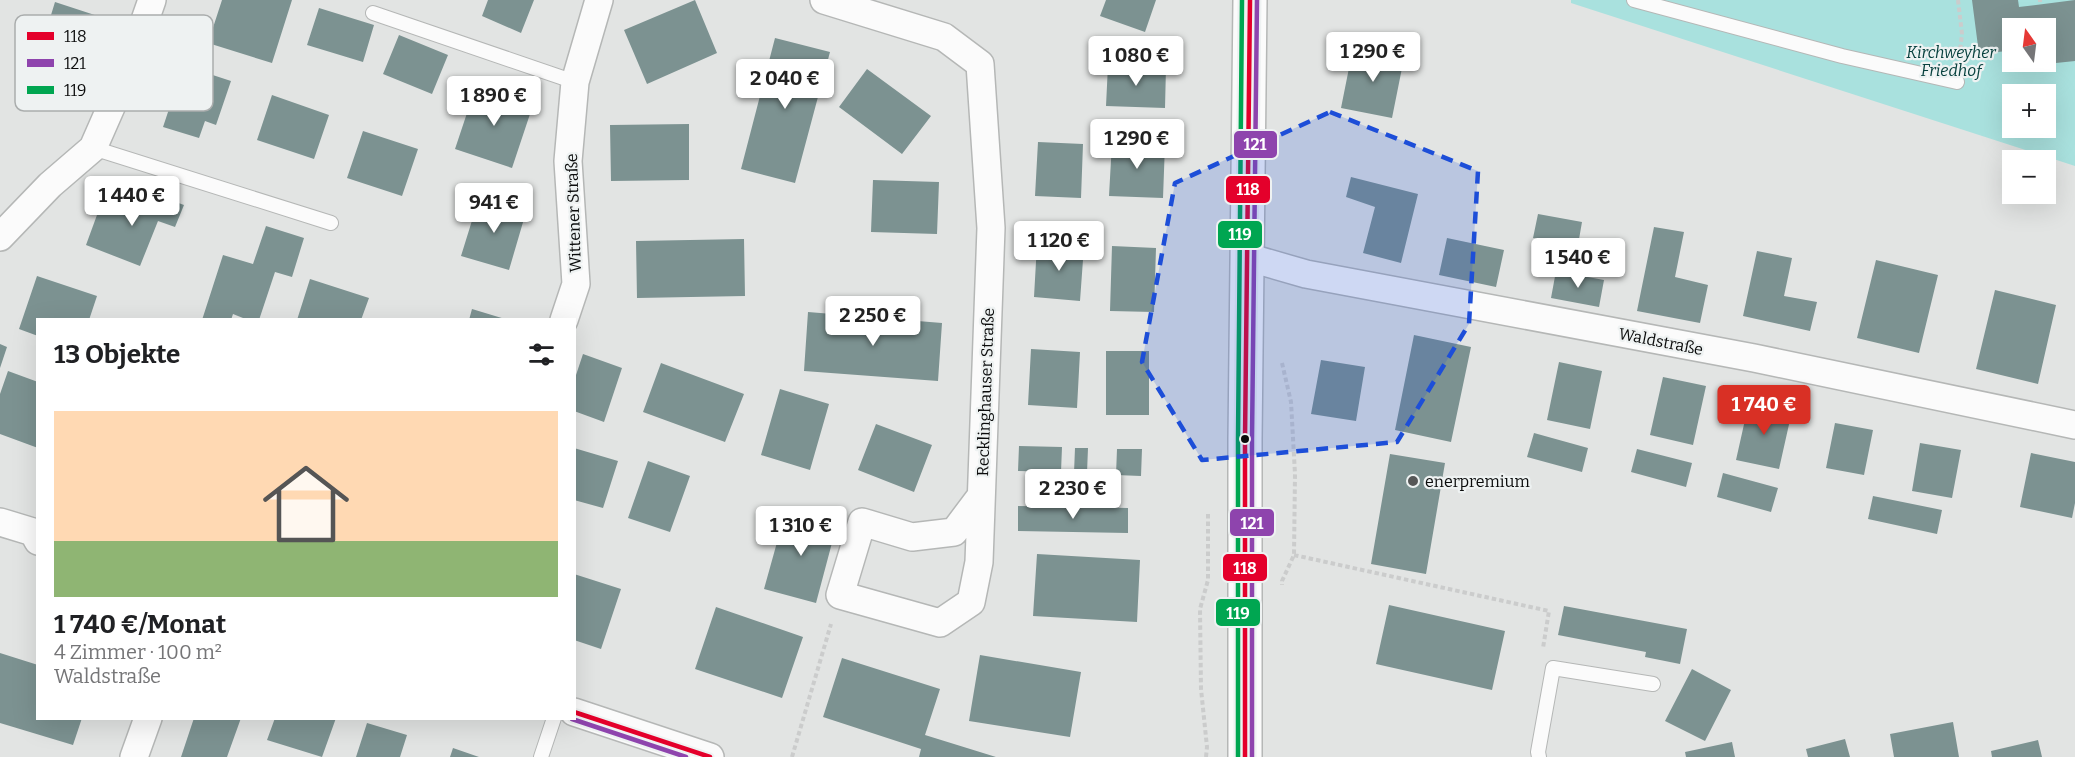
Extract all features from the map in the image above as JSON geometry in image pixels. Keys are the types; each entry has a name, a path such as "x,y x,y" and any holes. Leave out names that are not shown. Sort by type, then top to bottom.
{"main road":[{"path":"1245,757 1245,439 1250,0"}],"street":[{"path":"147,15 152,0"},
{"name":"Wittener Straße","path":"565,318 576,284 568,160 575,82 599,0"},
{"name":"Recklinghauser Straße","path":"824,0 944,37 980,64 991,228 979,562 971,602 940,623 840,595 862,522 912,537 954,532 981,496"},
{"path":"0,237 50,185 93,148 109,111"},
{"name":"Waldstraße","path":"1247,257 1306,274 1754,358 2075,425"},
{"path":"0,522 33,532 36,538"},
{"path":"576,713 710,757"},
{"path":"134,757 147,720"}],"lane":[{"path":"1634,0 1842,56 1957,82"},
{"path":"373,13 575,82"},
{"path":"93,148 331,223"},
{"path":"1539,757 1553,668 1653,684"},
{"path":"541,757 553,720"}],"path":[{"path":"1957,82 1962,34 1958,0"},
{"path":"1294,555 1549,610 1542,655 1553,668"},
{"path":"792,757 840,595"}],"highlighted area":[{"path":"1330,112 1478,171 1469,324 1397,442 1202,460 1142,362 1175,183"}],"green space":[{"name":"Kirchweyher Friedhof","path":"1571,0 2075,0 2075,166 2056,160 2056,150 2026,150 1571,3"}],"building":[{"path":"222,0 292,0 272,63 213,45 213,28"},
{"path":"488,0 534,0 521,33 482,16"},
{"path":"695,0 717,53 647,84 624,30"},
{"path":"1106,0 1156,0 1145,32 1100,16"},
{"path":"1972,0 2018,0 2019,7 2075,0 2075,61 2056,63 2056,18 2002,18 2002,52 1979,54"},
{"path":"55,2 95,15 51,15"},
{"path":"319,8 374,25 363,62 307,45"},
{"path":"399,35 448,55 432,94 383,74"},
{"path":"775,38 830,52 795,183 741,169"},
{"path":"1353,48 1404,58 1392,118 1341,108"},
{"path":"1108,65 1166,67 1165,108 1106,106"},
{"path":"867,69 931,116 902,154 839,107"},
{"path":"213,75 231,81 216,125 205,121 199,138 163,127 168,111 213,111"},
{"path":"476,86 533,105 512,168 455,149"},
{"path":"272,95 329,115 314,159 257,140"},
{"path":"689,124 689,180 611,181 610,125"},
{"path":"363,131 418,149 402,196 347,178"},
{"path":"1038,142 1083,144 1081,198 1035,196"},
{"path":"1112,142 1165,144 1163,198 1109,196"},
{"path":"1351,177 1418,194 1401,263 1363,253 1375,207 1346,197"},
{"path":"873,180 939,182 937,234 871,232"},
{"path":"140,189 184,205 175,227 158,221 140,266 86,245 101,204 129,215"},
{"path":"479,198 526,212 509,270 461,256"},
{"path":"1538,214 1582,222 1578,245 1533,238"},
{"path":"266,226 304,238 292,277 275,272 260,318 243,318 233,314 232,318 203,318 223,255 253,264"},
{"path":"1654,227 1684,232 1675,277 1708,285 1700,323 1637,311"},
{"path":"1447,238 1504,250 1496,287 1439,275"},
{"path":"744,239 745,296 637,298 636,241"},
{"path":"1037,244 1084,246 1080,301 1034,297"},
{"path":"1112,246 1156,248 1154,312 1110,311"},
{"path":"1757,251 1792,258 1784,296 1817,302 1810,331 1743,316"},
{"path":"1876,260 1938,275 1919,353 1857,338"},
{"path":"1556,271 1604,280 1599,307 1551,298"},
{"path":"37,276 97,296 90,318 36,318 36,335 19,329"},
{"path":"310,279 369,298 362,318 298,318"},
{"path":"1995,290 2056,305 2038,384 1976,369"},
{"path":"472,309 502,318 470,318"},
{"path":"808,312 942,323 938,381 804,371"},
{"path":"1414,335 1471,347 1451,442 1395,430"},
{"path":"0,344 7,347 0,368"},
{"path":"1031,349 1080,352 1077,408 1028,405"},
{"path":"1106,351 1149,351 1149,415 1106,415"},
{"path":"583,354 622,368 604,422 576,412 576,375"},
{"path":"1321,360 1365,367 1356,421 1311,414"},
{"path":"1559,362 1602,371 1590,429 1547,420"},
{"path":"661,363 744,394 725,442 643,412"},
{"path":"8,371 36,381 36,447 0,434 0,394"},
{"path":"1663,377 1706,386 1693,445 1650,435"},
{"path":"780,389 829,404 810,470 761,455"},
{"path":"1749,402 1792,411 1779,469 1736,460"},
{"path":"1835,423 1873,430 1864,475 1826,468"},
{"path":"876,424 932,445 914,492 858,470"},
{"path":"1534,433 1588,448 1582,472 1527,457"},
{"path":"1920,443 1961,450 1952,498 1912,491"},
{"path":"1019,446 1062,447 1061,472 1018,471"},
{"path":"1075,448 1088,448 1087,473 1074,473"},
{"path":"576,449 618,461 603,508 576,501"},
{"path":"1117,449 1142,449 1141,476 1116,475"},
{"path":"1637,449 1692,463 1686,487 1631,472"},
{"path":"2031,453 2075,462 2075,503 2072,518 2020,507"},
{"path":"1390,454 1445,463 1426,574 1371,564"},
{"path":"648,461 690,476 670,532 628,518"},
{"path":"1723,473 1778,488 1771,512 1717,497"},
{"path":"1873,496 1942,510 1937,534 1868,519"},
{"path":"1018,506 1128,508 1128,533 1018,531"},
{"path":"786,510 837,524 816,603 764,589"},
{"path":"1037,554 1140,560 1137,622 1033,616"},
{"path":"576,575 621,589 601,649 576,641"},
{"path":"1389,605 1505,631 1492,690 1376,664"},
{"path":"1564,606 1687,629 1680,664 1645,657 1646,652 1558,635"},
{"path":"716,607 803,637 782,698 695,669"},
{"path":"0,653 36,664 36,720 81,720 73,745 0,723"},
{"path":"980,655 1081,672 1070,737 969,721"},
{"path":"842,658 940,689 925,735 996,757 919,757 921,749 823,717"},
{"path":"1692,669 1731,690 1705,741 1665,721"},
{"path":"193,720 240,720 227,757 181,757"},
{"path":"274,720 335,720 322,757 267,740"},
{"path":"1953,722 1959,757 1894,757 1890,734"},
{"path":"367,723 407,735 400,757 356,757"},
{"path":"1845,739 1850,757 1808,757 1806,749"},
{"path":"2038,740 2042,757 1992,757 1991,751"},
{"path":"1732,742 1735,757 1686,757 1685,752"},
{"path":"453,748 479,757 450,757"}],"transit line":[{"name":"119","path":"1238,757 1242,0"},
{"name":"118","path":"1245,757 1245,439 1250,0"},
{"name":"121","path":"1252,757 1252,439 1257,0"},
{"name":"118","path":"576,713 710,757"},
{"name":"121","path":"575,720 686,757"}],"place":[{"name":"enerpremium","path":"1413,481"}]}
